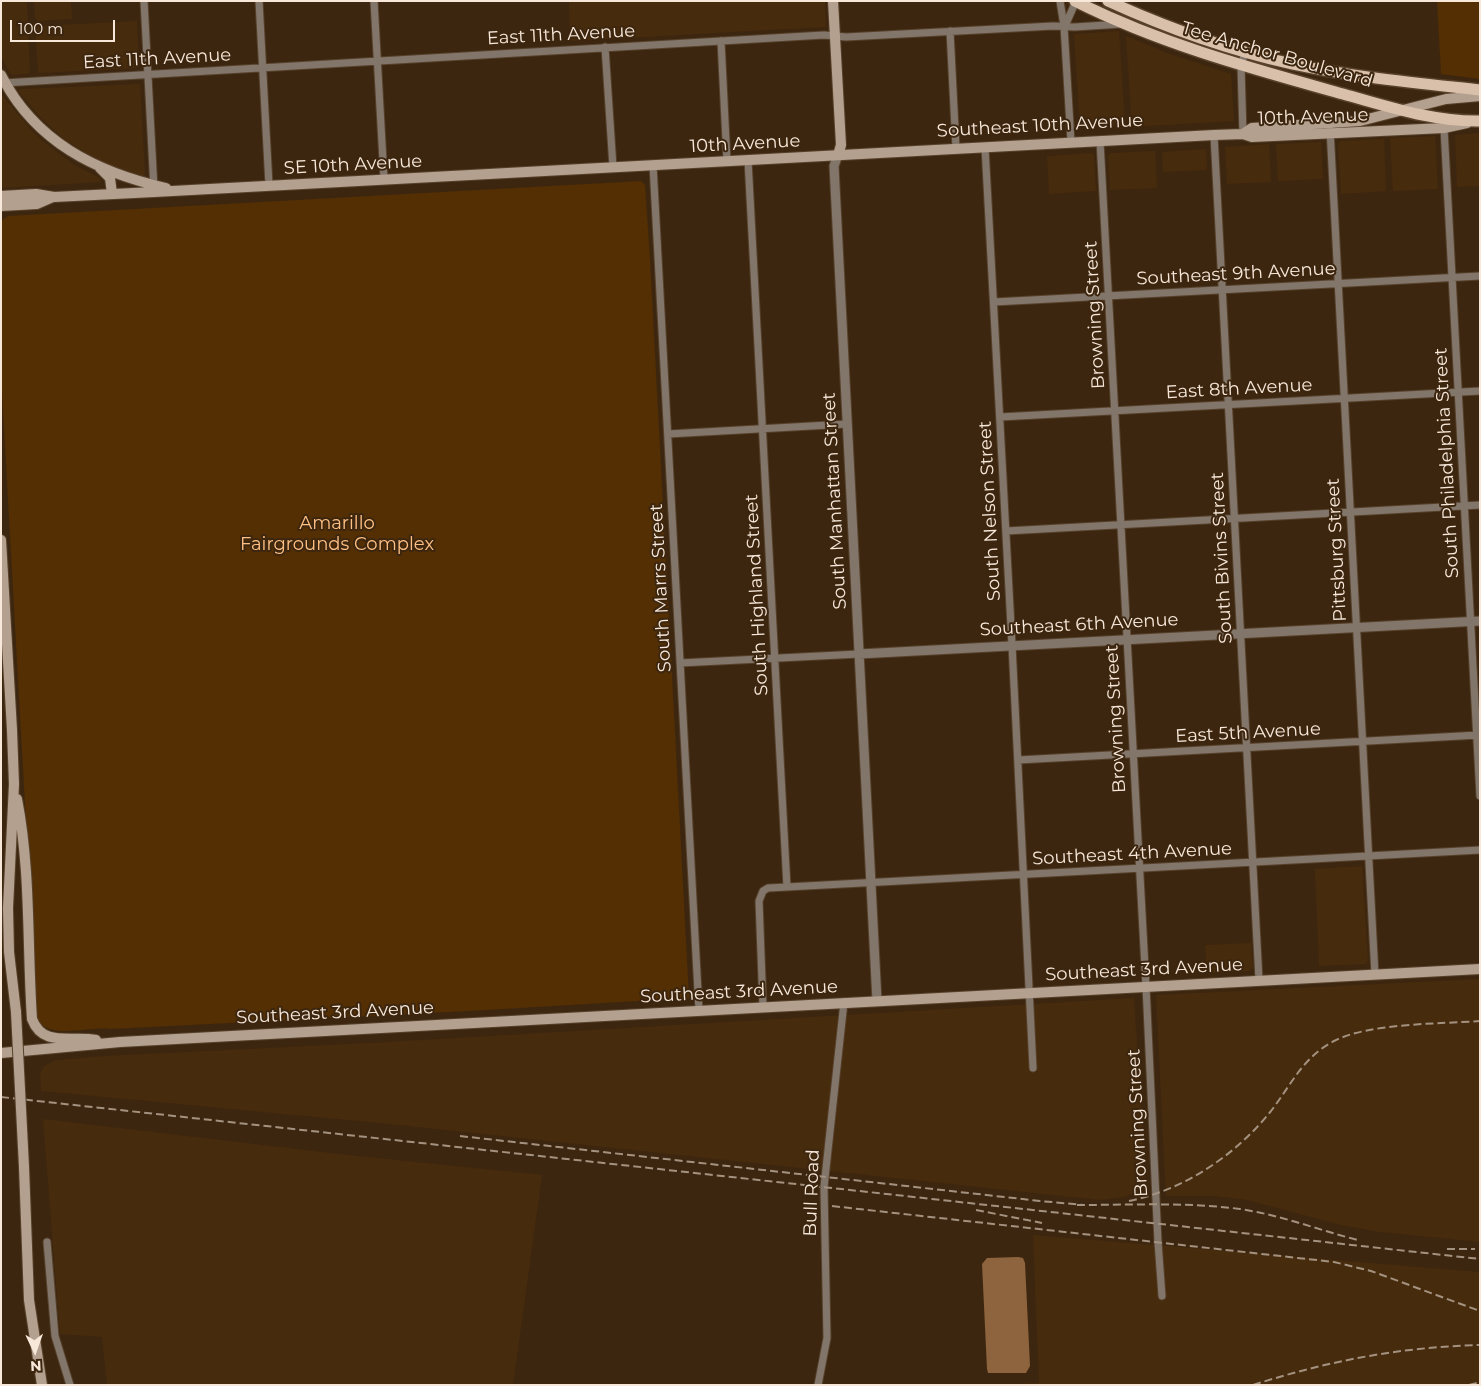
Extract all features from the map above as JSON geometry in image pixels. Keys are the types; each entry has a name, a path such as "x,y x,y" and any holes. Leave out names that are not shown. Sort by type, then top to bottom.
{"main road":[{"name":"South Manhattan Street","path":"833,1 841,144 838,155"},
{"name":"Tee Anchor Boulevard","path":"1076,1 1123,24 1194,51 1241,66 1406,110 1437,117 1477,121"},
{"name":"Tee Anchor Boulevard","path":"1108,1 1176,29 1245,52 1291,64 1344,73 1480,90"},
{"path":"2,80 39,126 63,146 100,168 154,188"},
{"name":"10th Avenue","path":"1330,128 1452,98 1480,96"},
{"name":"10th Avenue","path":"1243,134 1252,128 1444,128 1477,121"},
{"name":"Southeast 10th Avenue","path":"838,155 1243,134"},
{"name":"10th Avenue","path":"653,165 838,155"},
{"name":"SE 10th Avenue","path":"154,188 177,191 653,165"},
{"path":"100,168 110,178 112,194"},
{"path":"1,196 36,194 54,197 112,194 154,188"},
{"path":"1,206 37,204 54,197"},
{"path":"1,212 19,205"},
{"path":"1,540 4,632 14,784 22,830 32,1019 36,1029 53,1039 79,1038 107,1043"},
{"path":"14,784 6,822 9,943 16,1012 29,1300 42,1385"},
{"path":"6,822 17,824 22,830"},
{"name":"Southeast 3rd Avenue","path":"1,1053 107,1043 1480,969"}],"street":[{"path":"144,1 154,188"},
{"path":"259,1 269,185"},
{"path":"374,1 384,179"},
{"path":"1060,1 1064,26 1071,142"},
{"path":"1064,26 1076,1"},
{"name":"East 11th Avenue","path":"2,80 262,68 824,35 1123,24"},
{"path":"950,31 956,148"},
{"path":"721,41 727,161"},
{"path":"605,47 613,167"},
{"path":"1243,134 1241,66 1245,52"},
{"name":"Pittsburg Street","path":"1330,128 1375,974"},
{"name":"South Philadelphia Street","path":"1444,128 1464,506 1475,621 1480,796"},
{"name":"South Bivins Street","path":"1214,135 1260,980"},
{"name":"Browning Street","path":"1100,141 1162,1296"},
{"name":"South Nelson Street","path":"985,147 1033,1068"},
{"name":"South Manhattan Street","path":"838,155 834,166 877,1001"},
{"name":"South Highland Street","path":"748,160 787,887"},
{"name":"South Marrs Street","path":"653,165 699,1010"},
{"name":"Southeast 9th Avenue","path":"994,302 1480,276"},
{"name":"East 8th Avenue","path":"1000,417 1480,391"},
{"path":"668,434 847,424"},
{"path":"1006,531 1480,505"},
{"name":"Southeast 6th Avenue","path":"680,663 1475,621"},
{"name":"East 5th Avenue","path":"1018,760 1478,735"},
{"name":"Southeast 4th Avenue","path":"787,887 1480,850"},
{"path":"763,1007 759,901 763,891 768,888 787,887"},
{"name":"Bull Road","path":"818,1385 827,1338 824,1187 844,1002"},
{"path":"48,1242 54,1336 70,1385"}],"shaded area":[{"path":"1,1 27,1 30,72 28,74 12,75 1,57"},
{"path":"34,1 71,1 72,19 38,21 35,18"},
{"path":"569,1 825,1 826,27 570,41"},
{"path":"137,21 139,66 136,68 38,72 35,28 38,26"},
{"path":"1119,31 1125,124 1080,126 1074,34"},
{"path":"1126,36 1167,53 1231,74 1234,121 1132,127"},
{"path":"140,84 144,177 101,162 63,138 42,119 18,91 21,89"},
{"path":"1,94 32,131 45,143 76,166 100,178 101,181 1,188"},
{"path":"1480,133 1480,186 1457,187 1455,135"},
{"path":"1435,136 1438,189 1393,191 1390,138"},
{"path":"1384,139 1386,191 1341,194 1338,144 1341,141"},
{"path":"1321,142 1323,179 1278,181 1276,144"},
{"path":"1269,144 1271,182 1227,184 1225,147"},
{"path":"1206,149 1207,170 1163,172 1162,152"},
{"path":"1155,151 1157,188 1110,190 1108,156 1110,153"},
{"path":"1092,153 1094,155 1096,191 1049,194 1047,156"},
{"path":"1362,866 1368,961 1366,964 1319,966 1315,869"},
{"path":"1251,943 1253,968 1249,971 1207,973 1205,945"},
{"path":"1479,979 1480,1242 1380,1232 1341,1225 1247,1200 1214,1196 1166,1196 1156,995"},
{"path":"1134,998 1146,1187 1124,1197 1100,1200 390,1124 41,1091 40,1074 44,1066 56,1060"},
{"path":"43,1119 339,1154 542,1175 513,1385 107,1385 102,1337 60,1334"},
{"path":"1033,1235 1480,1272 1480,1385 993,1385 1039,1383"},
{"path":"987,1258 1023,1258 1025,1263 1030,1366 1026,1373 988,1373 982,1264"}],"green space":[{"path":"1437,1 1480,1 1480,79 1441,74"},
{"name":"Amarillo Fairgrounds Complex","path":"641,181 645,185 650,259 689,998 71,1031 61,1031 44,1026 37,1020 1,374 1,221 8,216"}],"railway":[{"path":"1129,1201 1149,1196 1189,1179 1225,1156 1242,1142 1271,1111 1306,1063 1334,1041 1349,1035 1385,1028 1480,1021"},
{"path":"1,1097 1480,1259"},
{"path":"460,1136 1084,1205"},
{"path":"1077,1205 1179,1205 1240,1209 1285,1219 1358,1240"},
{"path":"832,1206 1334,1262 1371,1271 1480,1311"},
{"path":"976,1210 1042,1223"},
{"path":"1447,1249 1475,1249"},
{"path":"1253,1385 1337,1362 1393,1352 1480,1345"},
{"path":"1469,1385 1480,1382"}]}
